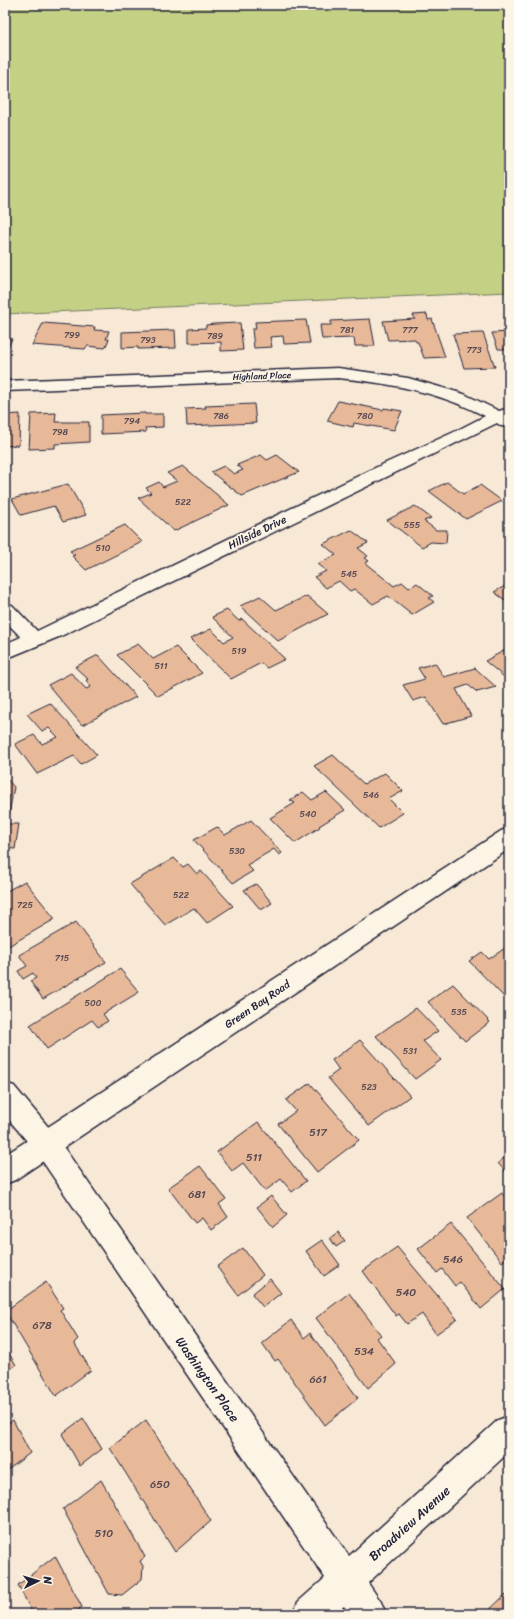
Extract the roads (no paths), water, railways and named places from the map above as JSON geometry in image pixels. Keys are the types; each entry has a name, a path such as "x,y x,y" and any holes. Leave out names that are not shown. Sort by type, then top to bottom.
{"street":[{"name":"Highland Place","path":"5,386 338,373 389,378 426,387 454,396 505,418"},
{"name":"Hillside Drive","path":"5,652 54,631 383,471 458,437 505,418"},
{"path":"5,610 34,639"},
{"name":"Green Bay Road","path":"5,1171 509,837"},
{"name":"Washington Place","path":"5,1095 46,1144 369,1614"},
{"name":"Broadview Avenue","path":"310,1614 509,1432"}]}
